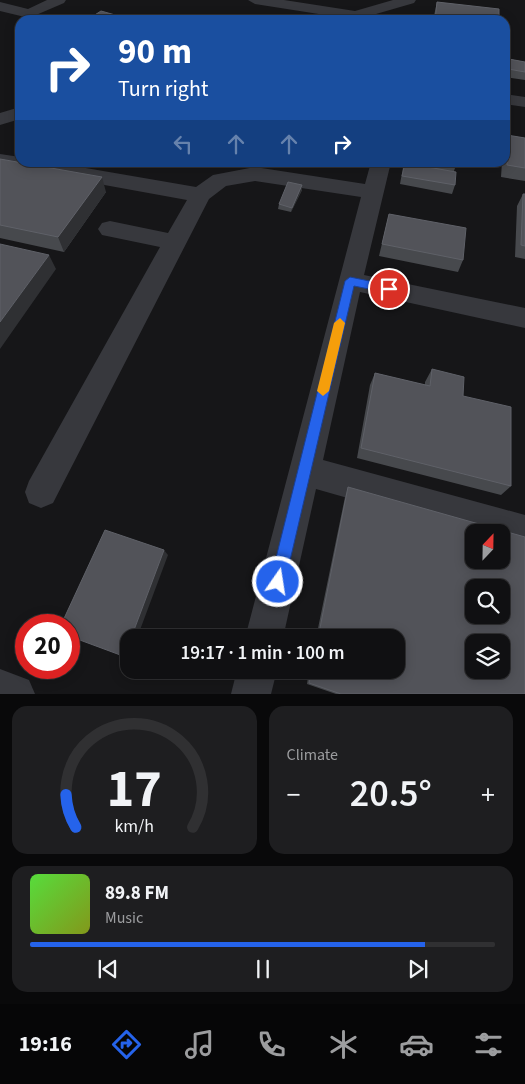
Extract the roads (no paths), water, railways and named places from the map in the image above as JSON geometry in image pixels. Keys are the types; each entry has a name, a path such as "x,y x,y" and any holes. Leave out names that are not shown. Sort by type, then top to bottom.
{"lane":[{"path":"0,6 29,14 59,0"},
{"path":"255,0 362,15"},
{"path":"354,15 402,2 405,15"},
{"path":"510,100 525,102"},
{"path":"0,119 15,114"},
{"path":"0,160 15,163"},
{"path":"40,167 200,195"},
{"path":"266,629 350,281 380,167"},
{"path":"41,492 200,195 220,180 255,174 374,192"},
{"path":"110,229 174,242"},
{"path":"350,281 525,318"},
{"path":"304,470 525,532"},
{"path":"251,694 255,679"},
{"path":"0,689 15,694"}]}
